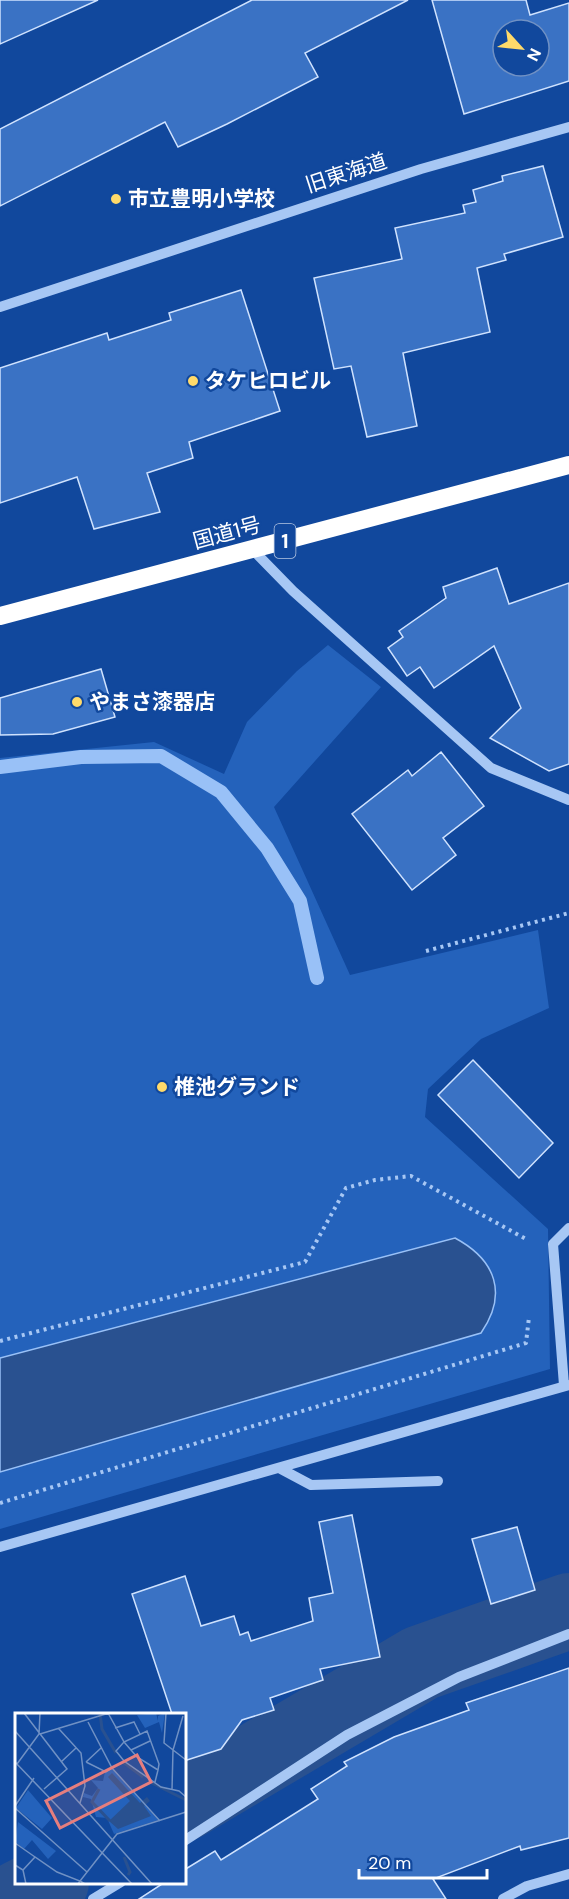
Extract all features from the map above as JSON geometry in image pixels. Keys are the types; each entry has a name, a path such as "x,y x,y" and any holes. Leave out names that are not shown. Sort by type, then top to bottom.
{"highway":[{"name":"国道1号","path":"0,616 569,465"}],"street":[{"name":"旧東海道","path":"0,307 422,169 569,127"},
{"path":"253,550 293,591 491,768 569,800"},
{"path":"0,1547 281,1469 566,1385 553,1244 569,1228"},
{"path":"281,1469 311,1485 438,1481"},
{"path":"186,1840 347,1735 459,1677 569,1634"},
{"path":"503,1899 527,1886 569,1874"},
{"path":"93,1899 118,1884"}],"path":[{"path":"426,951 569,913"},
{"path":"0,1341 305,1262 346,1188 375,1180 411,1176 537,1245"},
{"path":"0,1503 526,1343 530,1311"}],"shaded area":[{"path":"328,645 381,687 274,807 350,975 538,930 549,1008 481,1039 428,1089 425,1117 548,1229 550,1369 0,1529 0,758 154,742 224,774 247,722 297,671"},
{"path":"455,1238 480,1257 488,1267 493,1279 494,1305 481,1333 0,1472 0,1358"}],"building":[{"path":"0,0 98,0 0,44"},
{"path":"252,0 408,0 305,53 318,77 227,124 178,147 165,122 0,206 0,129"},
{"path":"432,0 526,0 530,15 569,3 569,81 464,114"},
{"path":"543,166 563,237 504,254 506,260 477,268 490,332 403,353 417,426 367,437 351,366 334,369 314,278 402,259 395,228 465,213 463,205 476,202 473,190 503,181 502,176"},
{"path":"241,290 280,411 189,442 193,458 147,473 160,512 94,529 77,477 0,503 0,368 107,333 109,340 171,320 169,313"},
{"path":"497,568 509,604 569,583 569,764 549,771 490,738 521,708 494,646 434,688 420,667 407,676 388,648 403,637 399,631 446,598 443,587"},
{"name":"やまさ漆器店","path":"101,669 115,717 53,734 0,735 0,698"},
{"path":"441,752 484,806 443,838 456,855 412,890 352,814 408,770 412,776"},
{"path":"473,1060 553,1143 519,1178 438,1095"},
{"path":"352,1515 380,1657 320,1669 323,1680 270,1698 274,1710 242,1720 221,1749 186,1760 186,1713 172,1713 132,1594 185,1576 201,1626 234,1616 240,1635 248,1632 251,1641 313,1621 309,1598 333,1593 319,1522"},
{"path":"517,1527 535,1590 491,1604 472,1539"},
{"path":"569,1668 569,1838 521,1850 520,1846 433,1879 446,1899 139,1899 162,1884 186,1884 186,1869 215,1851 221,1860 318,1799 311,1789 347,1766 344,1762 394,1737 469,1710 466,1703"}],"waterway":[{"path":"0,767 81,757 161,756 221,792 267,848 300,901 317,978"},
{"path":"186,1802 421,1663 569,1611"},
{"path":"18,1899 47,1884"}],"place":[{"name":"市立豊明小学校","path":"116,199"},
{"name":"タケヒロビル","path":"193,381"},
{"name":"やまさ漆器店","path":"77,702"},
{"name":"椎池グランド","path":"162,1087"}]}
